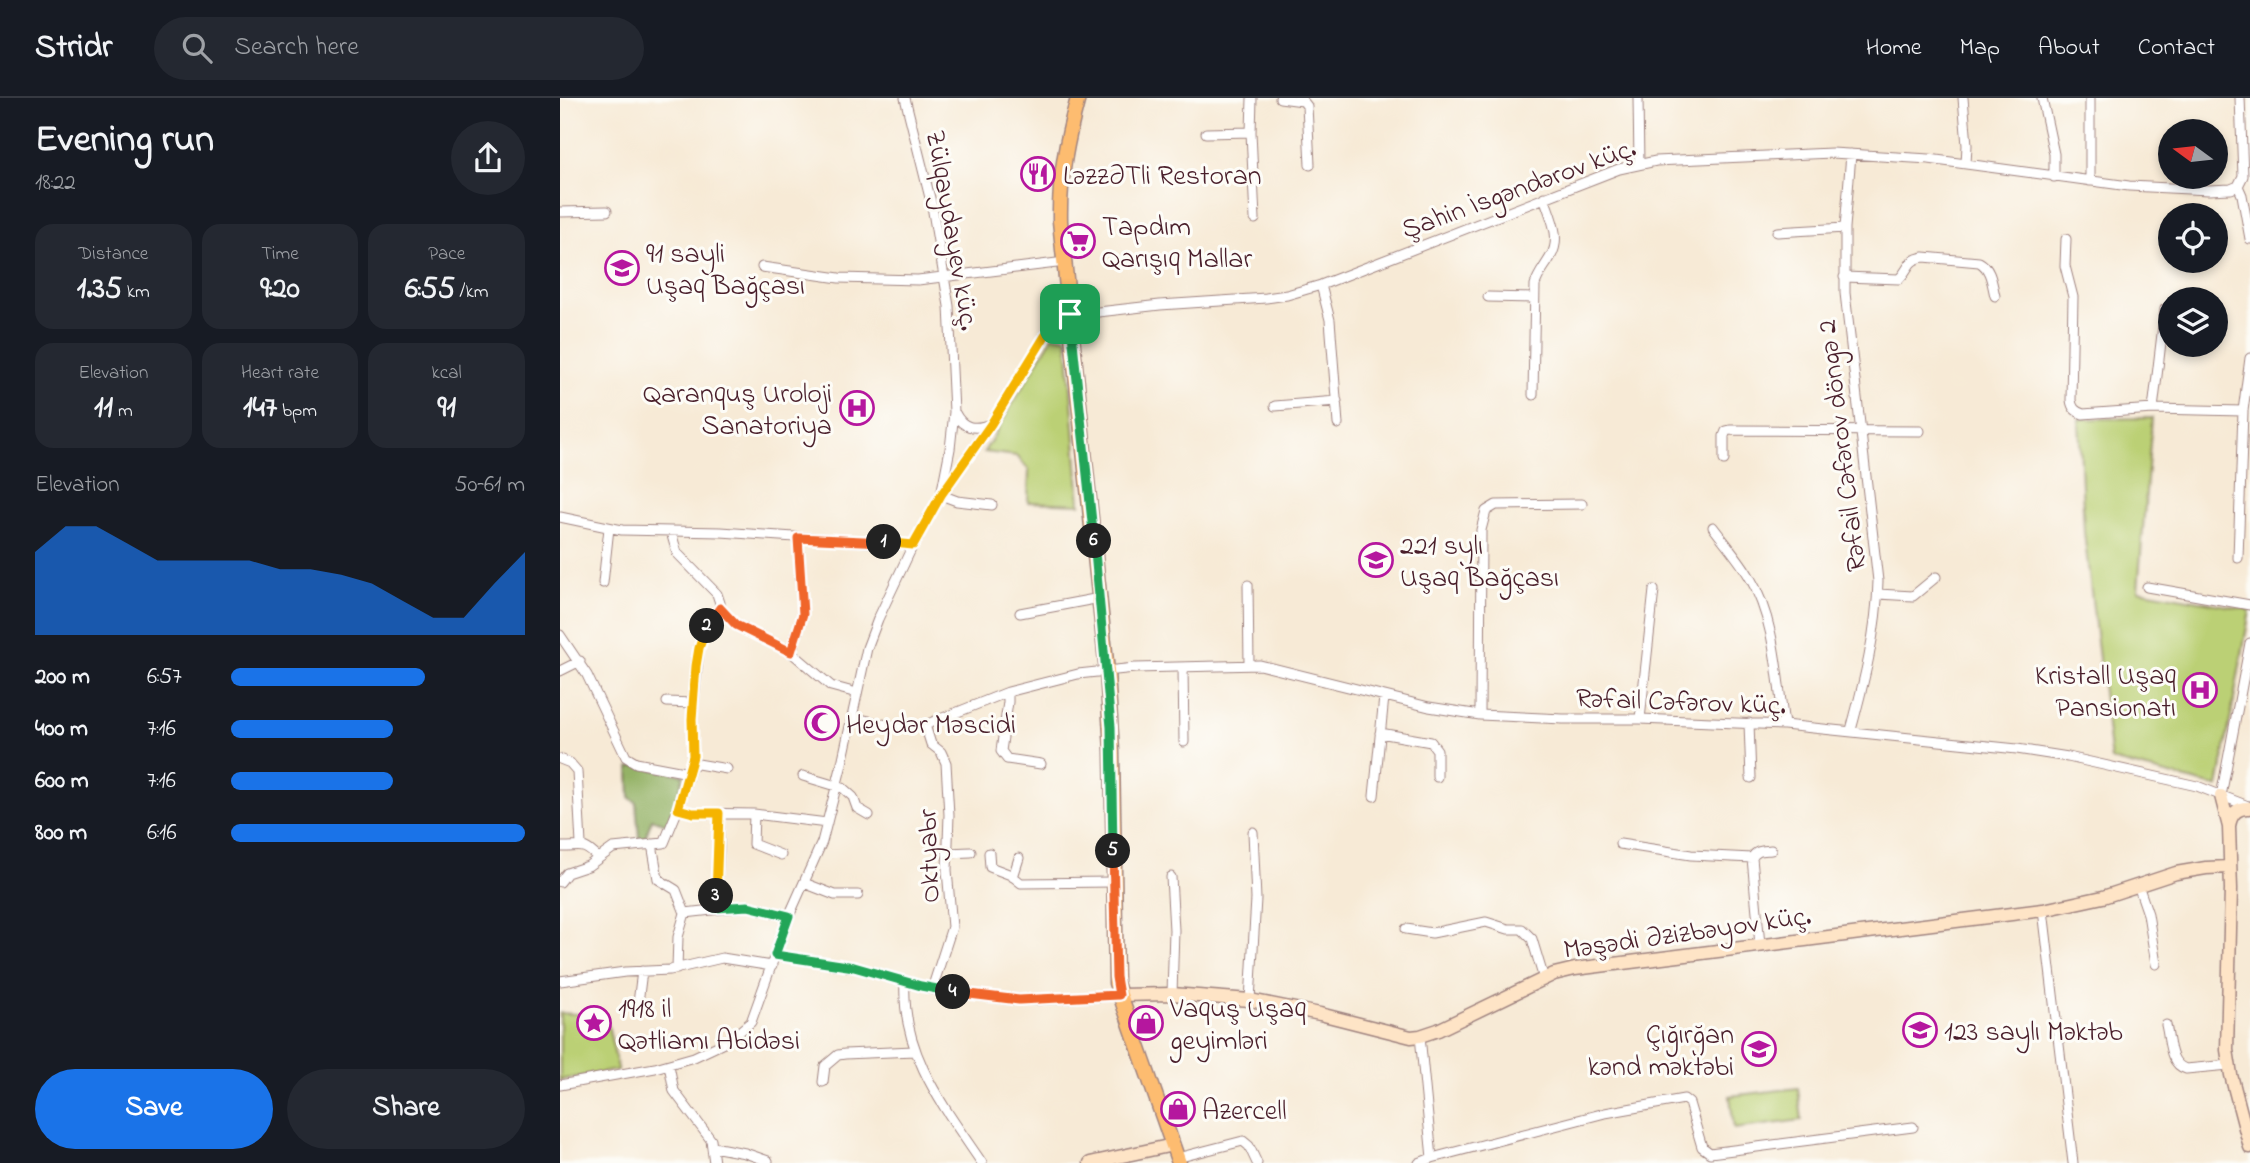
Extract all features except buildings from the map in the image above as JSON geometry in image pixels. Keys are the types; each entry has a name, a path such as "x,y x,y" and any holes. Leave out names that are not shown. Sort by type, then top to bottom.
{"main road":[{"path":"1078,98 1061,174 1060,221 1107,670 1112,751 1116,977 1119,995 1177,1155"}],"street":[{"name":"Zülqaydayev küç.","path":"905,98 923,164 945,278 954,412 941,495"},
{"path":"1252,98 1255,219"},
{"path":"1280,98 1303,102 1307,106 1310,166"},
{"path":"1638,98 1639,164"},
{"path":"1963,98 1966,164"},
{"path":"2042,98 2054,154 2054,177"},
{"path":"2090,98 2090,181"},
{"path":"2240,98 2243,176 2238,186 2250,236"},
{"path":"1206,133 1251,132"},
{"name":"Şahin İsgəndərov küç.","path":"1070,314 1287,295 1321,285 1619,169 1656,161 1808,153 1851,154 1913,157 2054,177 2188,190 2224,190 2238,186"},
{"name":"Rəfail Cəfərov döngə 2","path":"1850,730 1870,650 1878,594 1878,566 1844,277 1851,154"},
{"path":"1533,395 1533,298 1538,275 1555,248 1555,230 1544,197"},
{"path":"560,212 607,211"},
{"path":"1777,232 1845,228"},
{"path":"2066,239 2065,266 2073,297 2072,407 2076,411 2083,414 2154,409 2243,411"},
{"path":"1844,277 1899,279 1915,259 1924,257 1979,262 1988,271 1995,296"},
{"path":"762,267 868,280 945,278 1065,262"},
{"path":"1321,285 1330,320 1339,424"},
{"path":"1488,297 1533,298"},
{"path":"560,1085 669,1065 709,1052 746,1027 755,1015 789,916 817,856 827,824 871,636 913,545 941,495 991,424 1045,336 1059,319 1070,314"},
{"path":"2154,409 2160,357"},
{"path":"2238,558 2246,430 2243,411 2250,358"},
{"path":"1275,407 1336,401"},
{"path":"954,412 961,423 969,427 980,428 991,424"},
{"path":"1724,460 1724,436 1726,431 1730,430 1920,431"},
{"path":"941,495 957,501 992,505"},
{"path":"1480,715 1480,530 1486,511 1496,505 1582,504"},
{"path":"560,517 609,528 721,532 913,545"},
{"path":"1713,527 1750,576 1764,608 1784,725"},
{"path":"603,583 609,528"},
{"path":"560,881 567,873 588,866 613,848 661,844 666,841 678,809 690,768 699,648 706,628 720,608 720,598 677,553 671,532"},
{"path":"791,652 803,614 798,538"},
{"path":"1878,594 1913,596 1936,577"},
{"path":"1248,585 1249,665"},
{"path":"2147,587 2250,605"},
{"path":"1640,719 1654,590"},
{"path":"1020,613 1100,598"},
{"path":"720,608 736,625 791,652 831,686 858,693"},
{"path":"560,635 580,661 626,757 636,763 727,769"},
{"path":"2250,643 2221,796 2228,827 2232,924 2226,1036 2228,1065 2250,1147"},
{"path":"560,671 580,661"},
{"name":"Rəfail Cəfərov küç.","path":"925,725 1007,692 1070,675 1107,670 1249,665 1288,671 1448,711 1480,715 1784,725 2017,749 2197,786 2250,808"},
{"path":"1183,667 1184,742"},
{"path":"1007,692 1001,751 1007,759 1041,764"},
{"path":"1374,796 1384,697"},
{"path":"667,702 693,703"},
{"path":"852,717 896,727 925,725"},
{"path":"1749,723 1751,778"},
{"name":"Oktyabr","path":"925,725 931,744 941,752 946,763 947,853 952,927 932,989"},
{"path":"1380,733 1434,744 1437,750 1437,777"},
{"path":"560,759 570,763 577,771 581,844"},
{"path":"803,776 837,785 853,797 857,808 869,815"},
{"path":"2228,827 2231,816 2236,811 2250,808"},
{"path":"678,809 693,813 754,814 827,824"},
{"path":"715,908 719,813"},
{"path":"754,814 753,844 781,855"},
{"path":"1250,1000 1256,899 1253,832"},
{"path":"560,847 581,844 598,858"},
{"path":"652,844 658,878 677,890 685,913 678,937 677,968"},
{"path":"1620,844 1691,855 1752,859"},
{"path":"1759,945 1752,859 1754,853 1771,850"},
{"path":"947,853 971,852"},
{"path":"989,853 990,867 1021,883 1114,882"},
{"path":"1013,877 1019,858"},
{"name":"Məşədi Əzizbəyov küç.","path":"1420,1037 1544,979 1575,969 2043,910 2103,897 2190,870 2230,867"},
{"path":"1171,877 1174,930 1172,994"},
{"path":"804,883 835,895 858,895"},
{"path":"2138,885 2145,902 2156,964"},
{"path":"685,913 748,906 789,916"},
{"path":"2043,910 2073,1163"},
{"path":"1406,929 1432,933 1486,922 1508,929 1522,929 1532,939 1544,979"},
{"path":"775,955 854,967 932,989 1019,1000 1172,994 1250,1000 1320,1014 1404,1036 1420,1037 1432,1158"},
{"path":"560,981 677,968 722,958 772,966"},
{"path":"638,1003 642,971"},
{"path":"905,982 905,1012 914,1051 940,1101 982,1163"},
{"path":"2166,1025 2173,1060 2180,1067 2186,1069 2228,1065"},
{"path":"823,1082 825,1066 838,1055 914,1051"},
{"path":"669,1065 674,1091 705,1130 713,1147 714,1163"},
{"path":"1419,1163 1605,1112 1684,1099 1689,1103 1702,1147 1710,1153 1913,1127"},
{"path":"1090,1163 1177,1155 1239,1141 1248,1144 1257,1163"},
{"path":"713,1147 768,1161"},
{"path":"1720,1153 1722,1163"}],"green space":[{"path":"1053,336 1067,338 1080,504 1028,502 1029,470 1017,456 984,452"},
{"path":"2152,418 2138,590 2250,610 2218,787 2111,760 2084,532 2079,419"},
{"path":"636,766 684,775 669,825 652,819 645,838 639,838 636,802 630,798 629,768"},
{"path":"560,1013 606,1016 618,1070 560,1080"},
{"path":"1798,1088 1802,1120 1734,1129 1730,1096"}],"place":[{"name":"LəzzƏTli Restoran","path":"1038,174"},
{"name":"Tapdım Qarışıq Mallar","path":"1078,241"},
{"name":"91 sayli Uşaq Bağçası","path":"622,268"},
{"name":"Qaranquş Uroloji Sanatoriya","path":"857,408"},
{"name":"221 sylı Uşaq Bağçası","path":"1376,560"},
{"name":"Kristall Uşaq Pansionatı","path":"2200,690"},
{"name":"Heydər Məscidi","path":"822,723"},
{"name":"1918 il Qətliamı Abidəsi","path":"594,1023"},
{"name":"Vaquş Uşaq geyimləri","path":"1146,1023"},
{"name":"123 saylı Məktəb","path":"1920,1030"},
{"name":"Çığırğan kənd məktəbi","path":"1759,1049"},
{"name":"Azercell","path":"1178,1109"}],"route":[{"path":"1070,314 1107,670 1112,751 1116,983 1119,995 1006,999 932,989 854,967 775,955 789,916 748,906 715,908 719,813 693,813 678,809 693,756 692,719 696,666 706,628 720,608 736,625 791,652 801,626 804,603 798,538 913,545 941,495 991,424 1045,336 1059,319 1070,314"}]}
